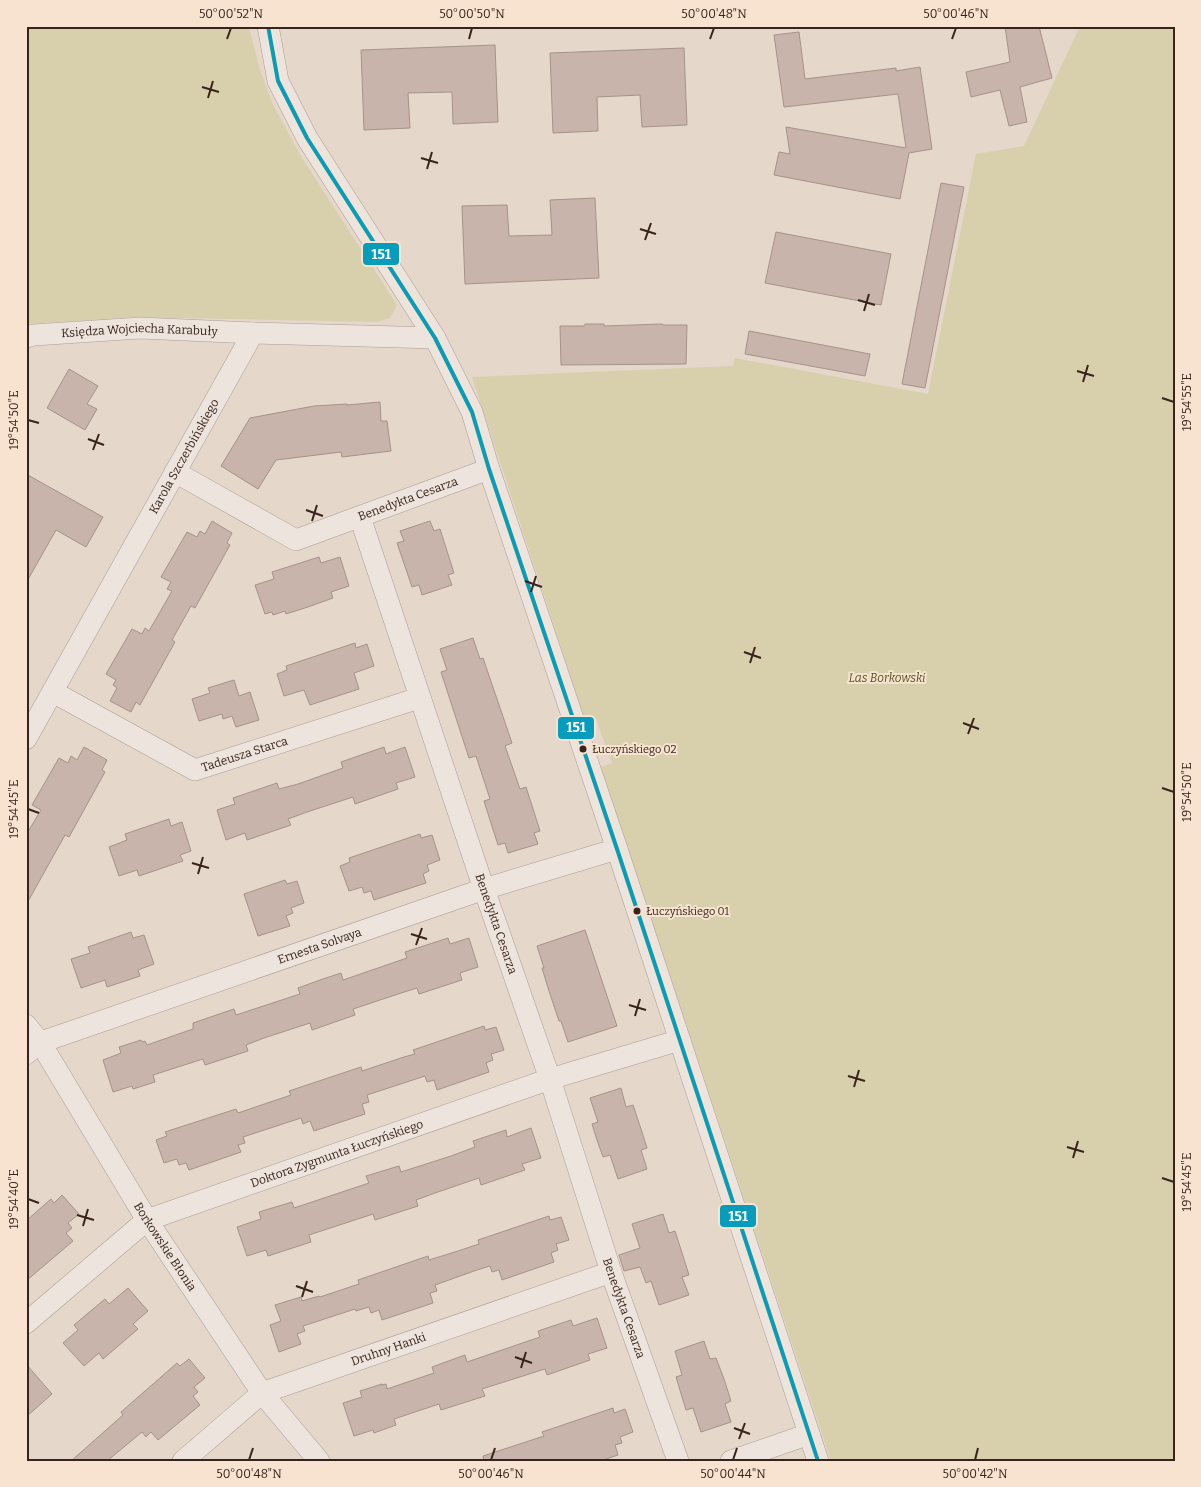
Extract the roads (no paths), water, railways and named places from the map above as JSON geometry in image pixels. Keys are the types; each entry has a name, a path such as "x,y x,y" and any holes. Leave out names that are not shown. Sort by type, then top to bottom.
{"street":[{"path":"268,26 278,81 307,138 435,338 472,412 489,469 617,849 818,1461"},
{"name":"Księdza Wojciecha Karabuły","path":"26,337 34,334 140,328 253,333"},
{"path":"253,333 435,338"},
{"name":"Karola Szczerbińskiego","path":"26,739 253,333"},
{"name":"Benedykta Cesarza","path":"489,469 360,517 419,698 550,1079 611,1272 678,1461"},
{"path":"175,472 296,540 360,517"},
{"name":"Tadeusza Starca","path":"53,692 195,770 419,698"},
{"name":"Ernesta Solvaya","path":"33,1048 484,889 617,849"},
{"name":"Borkowskie Błonia","path":"26,1025 33,1048 262,1393 319,1461"},
{"name":"Doktora Zygmunta Łuczyńskiego","path":"26,1323 147,1220 550,1079 680,1040"},
{"name":"Druhny Hanki","path":"183,1461 262,1393 611,1272"},
{"path":"731,1461 809,1434"}],"place":[{"name":"Łuczyńskiego 02","path":"583,749"},
{"name":"Łuczyńskiego 01","path":"637,911"}],"park label":[{"name":"Las Borkowski","path":"887,678"}]}
